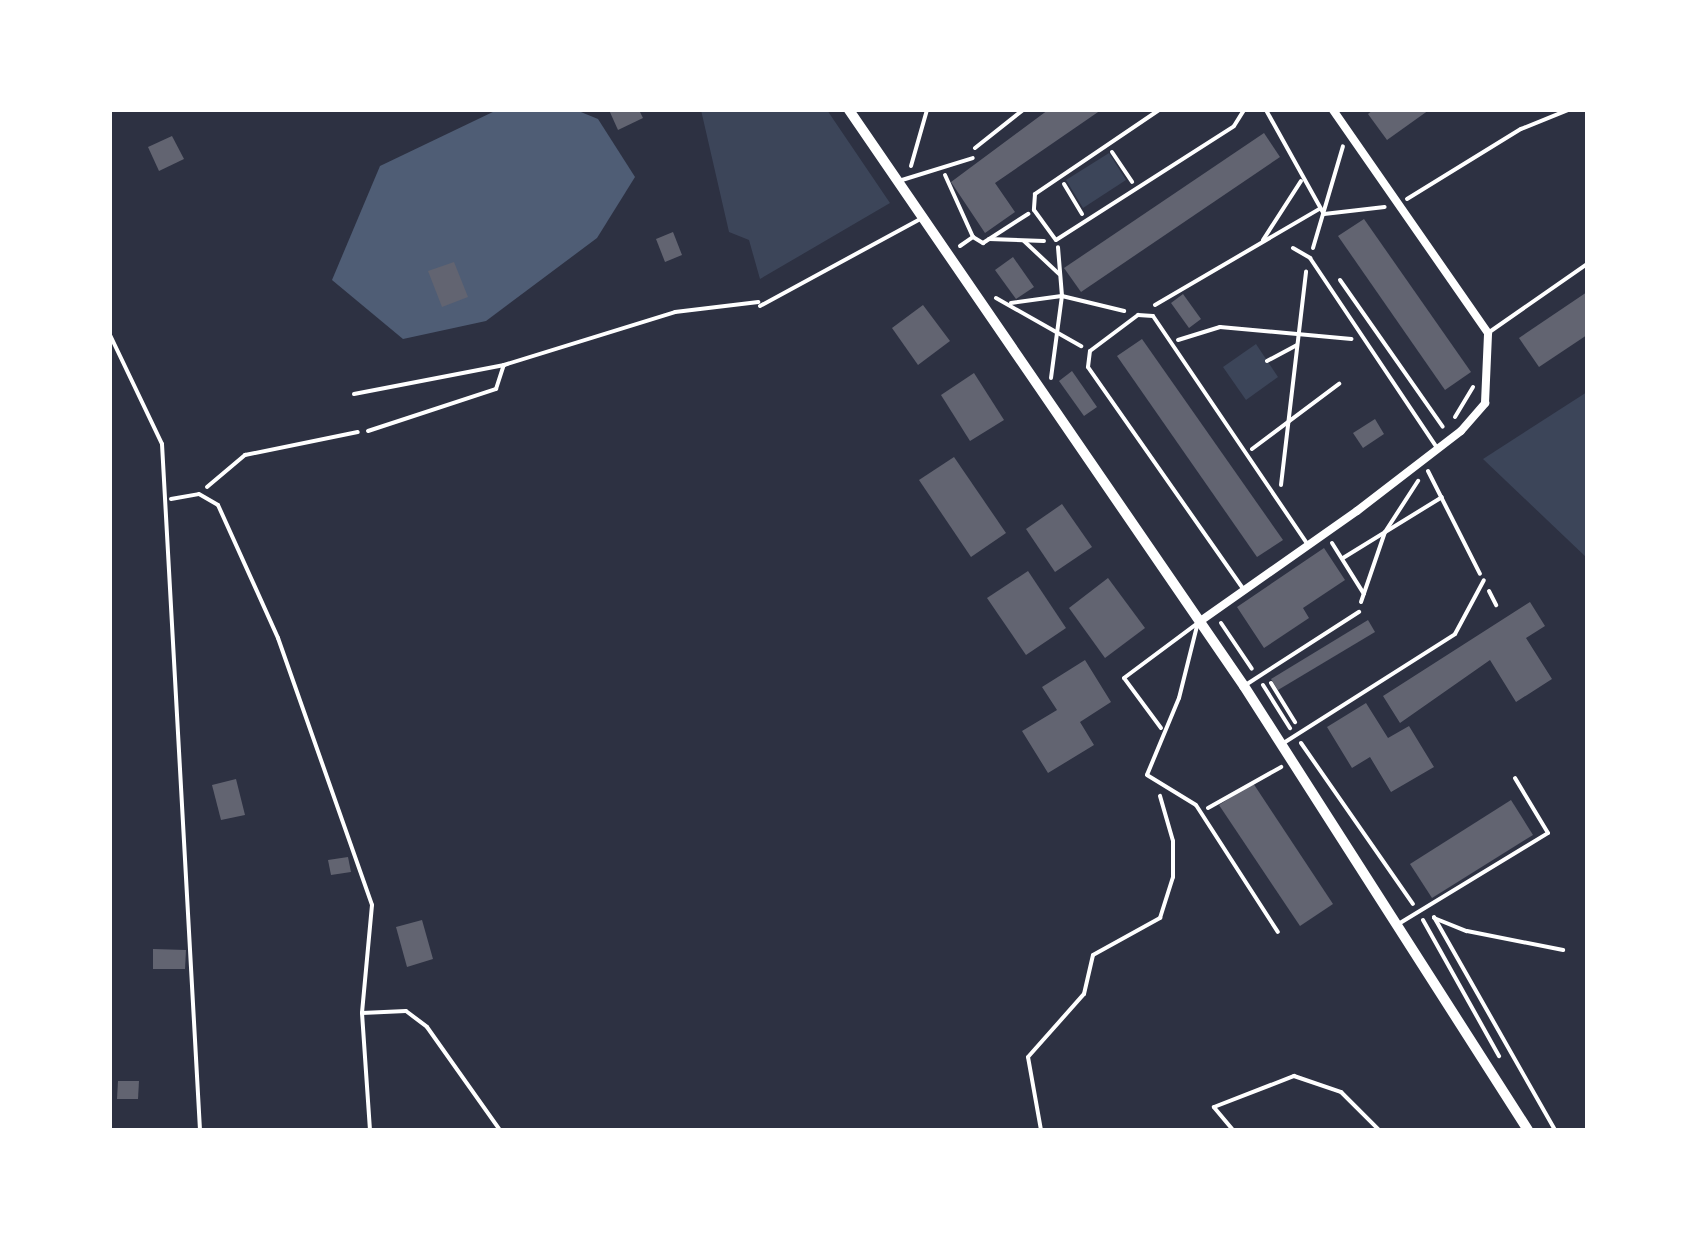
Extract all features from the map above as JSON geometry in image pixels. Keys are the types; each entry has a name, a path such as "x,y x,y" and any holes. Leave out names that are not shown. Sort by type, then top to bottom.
{"street":[{"path":"849,110 903,180 922,218 1244,686 1400,923 1528,1130"},
{"path":"1199,622 1308,545 1486,403 1488,333 1394,205 1333,110"}],"lane":[{"path":"1159,110 1036,194 1034,210 1056,240 1234,126 1244,110"},
{"path":"903,180 973,158"},
{"path":"354,394 504,366 675,312 759,304 922,218"},
{"path":"1292,248 1310,258 1436,446"},
{"path":"1488,333 1587,264"},
{"path":"1244,590 1088,367 1090,351 1138,315 1153,316 1280,496 1308,545"},
{"path":"110,335 162,444 200,1130"},
{"path":"368,431 496,388 504,366"},
{"path":"168,500 199,494 218,505 278,638 372,904 362,1012 370,1130"},
{"path":"1282,744 1455,634 1484,580"},
{"path":"1244,686 1359,612"},
{"path":"1162,729 1124,678 1199,622"},
{"path":"1199,622 1179,698 1162,729 1148,774 1201,813 1278,932"},
{"path":"1400,923 1428,910 1548,833 1514,778"},
{"path":"362,1012 406,1011 427,1027 500,1130"},
{"path":"1233,1130 1214,1107 1294,1076 1341,1092 1380,1130"}],"path":[{"path":"903,180 926,110"},
{"path":"973,158 976,144 1024,110"},
{"path":"1266,110 1302,180 1323,211"},
{"path":"1011,303 1062,296 1138,315 1323,211 1394,205 1437,186 1521,129 1568,110"},
{"path":"1323,256 1314,244 1346,132"},
{"path":"1107,144 1135,187"},
{"path":"944,170 944,183 973,237"},
{"path":"1058,176 1086,220"},
{"path":"1260,244 1302,180"},
{"path":"989,239 1034,210"},
{"path":"956,248 973,237 1056,240 1062,296 1052,378"},
{"path":"1024,240 1059,274"},
{"path":"1280,496 1306,266"},
{"path":"1332,269 1441,427 1449,427"},
{"path":"996,298 1011,303 1090,351"},
{"path":"1172,342 1220,327 1366,338"},
{"path":"1268,361 1297,345"},
{"path":"1436,446 1482,371"},
{"path":"1248,452 1339,384"},
{"path":"199,494 245,454 322,434 368,431"},
{"path":"1331,542 1364,594 1384,532 1426,468 1496,604"},
{"path":"1343,558 1442,496"},
{"path":"1258,678 1269,680 1297,724 1294,736 1419,913 1503,1063"},
{"path":"1201,813 1281,766"},
{"path":"1040,1130 1028,1057 1084,994 1094,955 1160,918 1173,877 1173,841 1148,774"},
{"path":"1428,910 1555,1130"},
{"path":"1434,918 1467,931 1563,950"}],"shaded area":[{"path":"497,110 576,110 598,119 635,177 597,238 486,321 403,339 332,280 380,166"},
{"path":"701,110 827,110 890,203 760,279 749,240 729,232"},
{"path":"1109,153 1126,180 1083,208 1066,180"},
{"path":"1256,344 1278,377 1246,400 1223,367"},
{"path":"1587,392 1587,558 1483,459"}],"building":[{"path":"609,110 639,110 643,118 618,130"},
{"path":"1048,110 1101,110 995,183 1015,212 985,233 951,182"},
{"path":"1373,110 1429,110 1387,140 1368,114"},
{"path":"1264,133 1280,157 1081,292 1064,268"},
{"path":"172,136 184,159 159,171 148,147"},
{"path":"1364,219 1471,372 1445,390 1338,236"},
{"path":"673,232 682,255 665,262 656,239"},
{"path":"1013,257 1034,287 1016,299 995,270"},
{"path":"454,262 468,297 442,307 428,271"},
{"path":"1587,292 1587,335 1539,367 1519,338"},
{"path":"1183,294 1201,319 1189,328 1171,303"},
{"path":"923,305 950,341 918,365 892,328"},
{"path":"1142,339 1283,540 1257,557 1117,356"},
{"path":"1072,371 1097,407 1084,416 1059,381"},
{"path":"974,373 1004,420 970,441 941,395"},
{"path":"1375,419 1384,434 1363,448 1353,433"},
{"path":"954,457 1006,533 971,557 919,480"},
{"path":"1062,504 1092,547 1055,572 1026,529"},
{"path":"1324,548 1345,580 1303,608 1309,618 1264,648 1237,607"},
{"path":"1028,571 1066,628 1026,655 987,598"},
{"path":"1108,578 1145,628 1105,658 1069,608"},
{"path":"1530,602 1545,626 1526,638 1552,679 1516,702 1490,660 1400,723 1383,696"},
{"path":"1368,620 1375,632 1278,690 1271,679"},
{"path":"1085,660 1111,702 1080,722 1094,745 1048,773 1022,731 1057,710 1042,687"},
{"path":"1366,703 1388,738 1409,726 1434,767 1391,792 1370,757 1352,768 1327,727"},
{"path":"236,779 245,815 221,820 212,785"},
{"path":"1253,783 1333,904 1300,926 1219,805"},
{"path":"1511,800 1533,835 1432,898 1410,864"},
{"path":"348,857 351,872 331,875 328,860"},
{"path":"422,920 433,959 407,967 396,927"},
{"path":"153,949 186,950 185,969 153,969"},
{"path":"118,1081 139,1081 138,1099 117,1099"}]}
